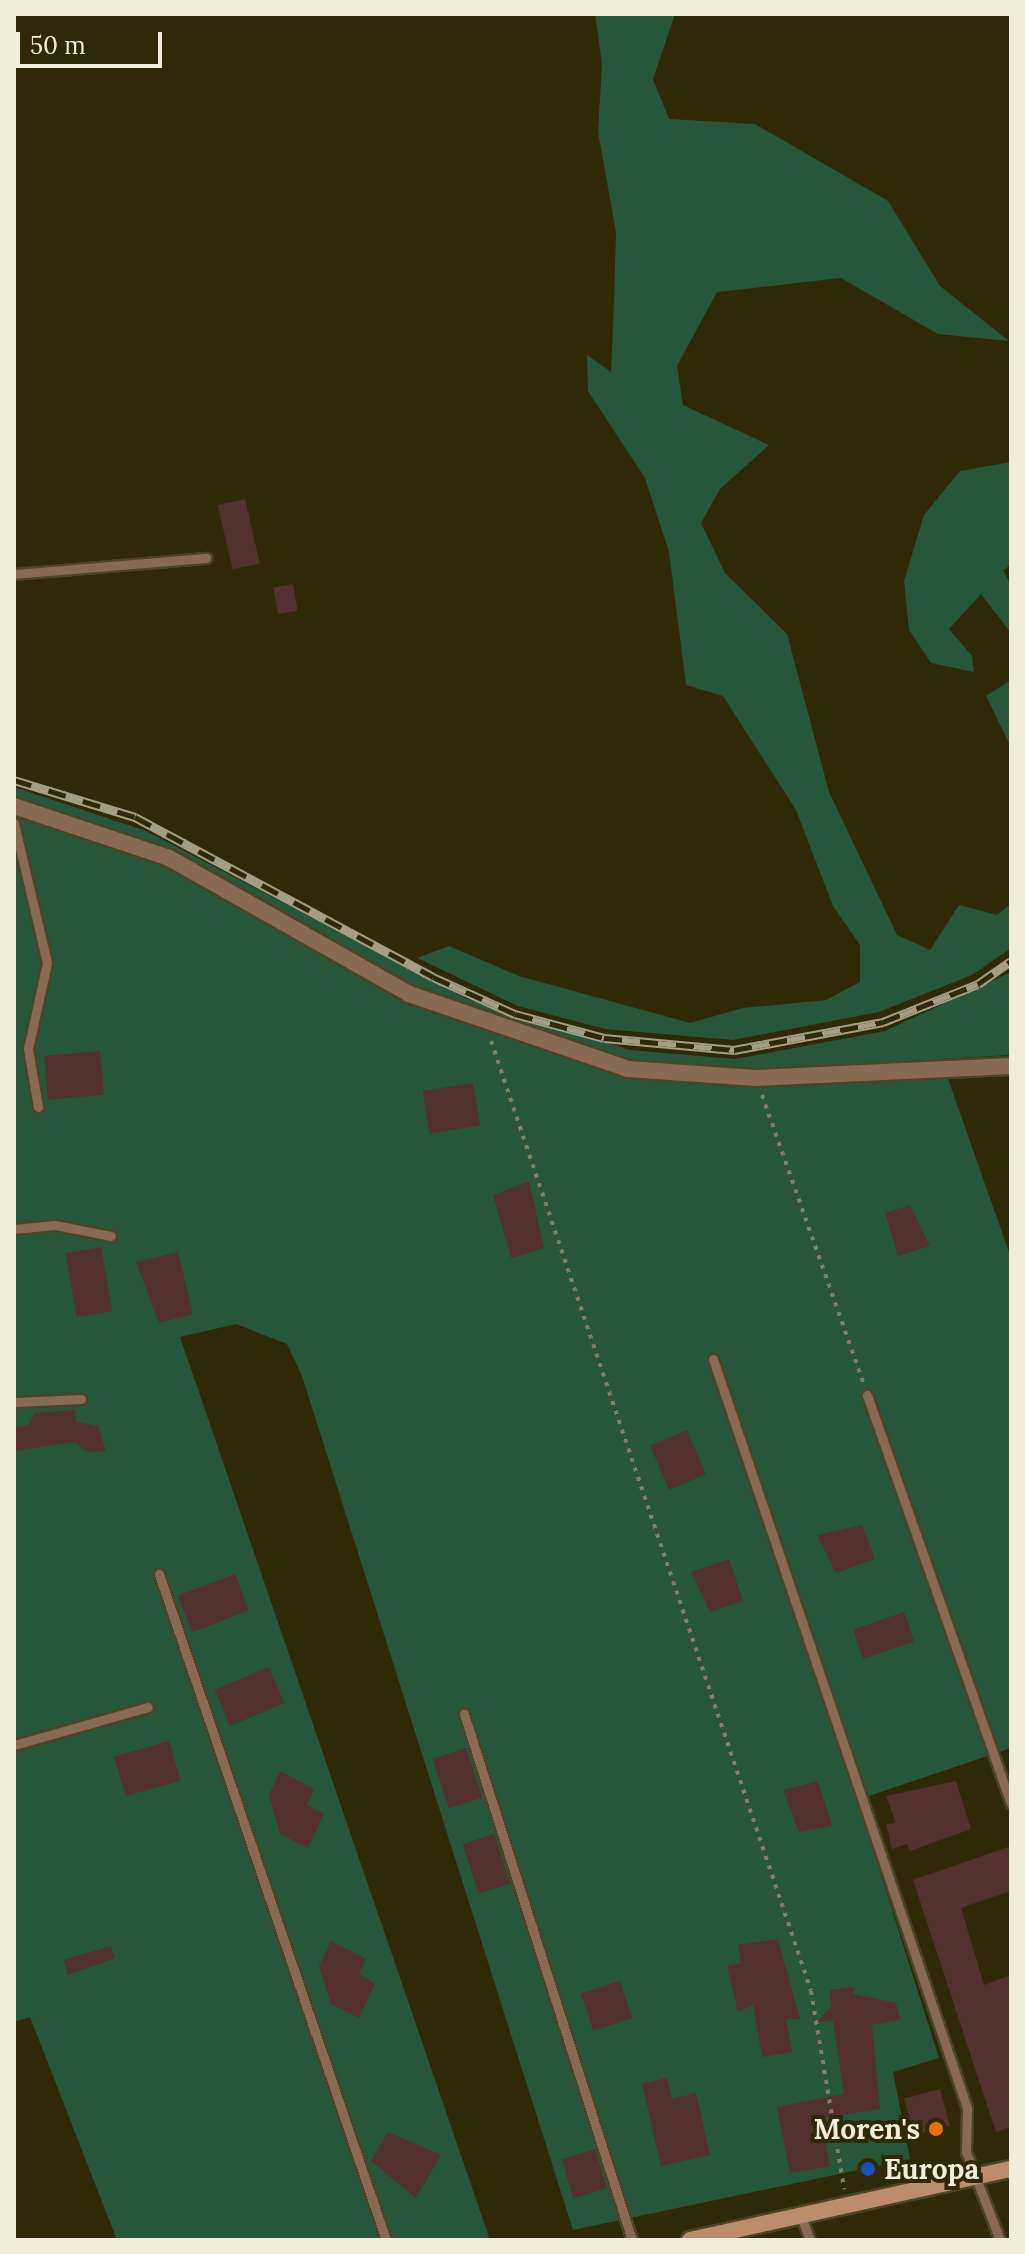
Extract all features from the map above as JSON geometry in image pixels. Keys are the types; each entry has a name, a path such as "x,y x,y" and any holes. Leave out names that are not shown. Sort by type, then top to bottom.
{"main road":[{"path":"690,2240 1011,2169"}],"street":[{"path":"14,806 169,858 409,994 484,1024 628,1069 756,1078 1011,1066"}],"lane":[{"path":"14,574 206,558"},
{"path":"14,823 47,963 28,1049 38,1107"},
{"path":"14,1229 55,1225 111,1236"},
{"path":"713,1359 967,2108 966,2152 1000,2240"},
{"path":"867,1395 1011,1803"},
{"path":"14,1402 81,1399"},
{"path":"159,1574 386,2240"},
{"path":"14,1745 148,1707"},
{"path":"464,1714 632,2240"},
{"path":"800,2214 810,2240"}],"path":[{"path":"484,1024 528,1135 811,1991 847,2203"},
{"path":"756,1078 867,1395"}],"green space":[{"path":"595,14 675,14 653,79 669,119 755,124 888,201 940,286 1009,341 938,334 841,278 717,292 677,366 683,405 769,445 720,489 701,523 725,573 787,634 829,792 897,935 930,950 959,905 997,915 1011,904 1011,948 972,975 879,1012 733,1040 605,1029 518,1006 417,958 449,946 519,976 690,1023 743,1008 826,1000 860,982 860,945 833,906 796,810 723,696 686,685 669,552 645,478 588,391 587,355 611,372 616,232 598,132 602,63"},
{"path":"1011,462 1011,565 1003,570 1011,586 1011,633 981,594 949,629 972,656 974,672 931,663 909,630 904,581 924,515 960,471"},
{"path":"1011,680 1011,747 986,696"},
{"path":"14,787 146,831 467,999 630,1050 735,1059 885,1031 1011,972 1011,1055 941,1059 1011,1258 1011,1748 857,1800 939,2058 893,2072 910,2159 573,2230 302,1376 287,1344 236,1324 180,1337 490,2240 117,2240 30,2017 14,2022"}],"building":[{"path":"245,499 260,563 233,570 218,505"},
{"path":"293,584 298,611 278,614 273,587"},
{"path":"100,1051 104,1095 48,1100 44,1056"},
{"path":"473,1083 480,1125 429,1133 423,1091"},
{"path":"529,1181 544,1248 511,1258 493,1195"},
{"path":"910,1205 930,1246 898,1256 885,1213"},
{"path":"101,1247 112,1311 77,1317 66,1253"},
{"path":"178,1252 193,1314 159,1323 136,1262"},
{"path":"75,1410 76,1422 98,1426 106,1451 87,1452 75,1442 14,1451 14,1427 28,1426 35,1413"},
{"path":"687,1430 706,1474 669,1490 650,1446"},
{"path":"862,1525 875,1559 836,1573 817,1535"},
{"path":"729,1559 743,1601 710,1612 691,1572"},
{"path":"235,1574 249,1610 192,1632 178,1596"},
{"path":"904,1612 914,1641 863,1659 853,1630"},
{"path":"269,1667 284,1703 230,1726 215,1690"},
{"path":"169,1741 180,1780 126,1796 114,1757"},
{"path":"466,1748 482,1797 449,1808 433,1759"},
{"path":"280,1771 314,1789 307,1805 324,1814 308,1848 280,1834 269,1795"},
{"path":"818,1781 832,1826 799,1832 783,1790"},
{"path":"956,1781 971,1829 910,1851 907,1844 892,1849 886,1824 896,1823 886,1796"},
{"path":"494,1834 510,1883 479,1894 463,1844"},
{"path":"1011,1846 1011,1891 961,1908 984,1985 1011,1975 1011,2127 996,2132 913,1880"},
{"path":"778,1939 800,2019 786,2019 792,2052 762,2057 753,2005 738,2012 727,1966 741,1963 738,1945"},
{"path":"331,1941 366,1959 359,1974 375,1984 359,2018 331,2004 319,1966"},
{"path":"111,1946 115,1958 68,1975 64,1960"},
{"path":"620,1981 632,2018 593,2031 581,1994"},
{"path":"854,1987 853,1994 896,2003 900,2020 872,2025 880,2109 821,2118 830,2166 790,2173 777,2107 844,2094 833,2021 817,2022 831,2007 830,1990"},
{"path":"667,2078 672,2099 696,2093 710,2155 661,2166 642,2084"},
{"path":"940,2089 950,2126 914,2135 904,2099"},
{"path":"388,2132 441,2155 416,2198 371,2161"},
{"path":"595,2149 607,2188 574,2198 562,2159"}],"railway":[{"path":"14,780 135,817 433,977 515,1014 604,1038 734,1050 883,1022 978,984 1011,961"}],"place":[{"name":"Moren's","path":"936,2129"},
{"name":"Europa","path":"868,2169"}]}
